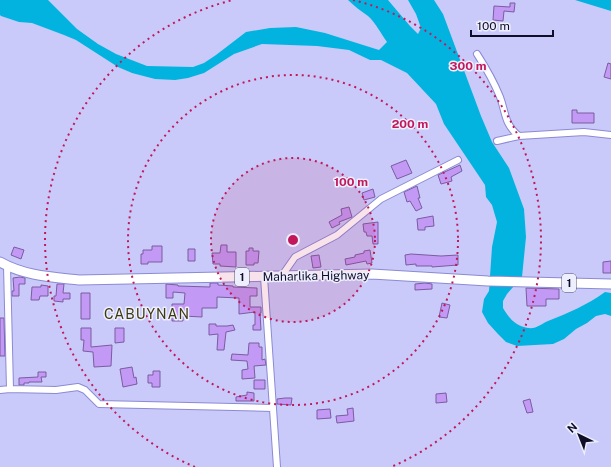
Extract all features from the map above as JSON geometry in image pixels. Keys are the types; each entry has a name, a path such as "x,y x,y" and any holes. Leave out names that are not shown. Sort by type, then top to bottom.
{"highway":[{"name":"Maharlika Highway","path":"4,264 38,276 79,280 372,274 488,281 611,284"}],"street":[{"path":"477,54 487,69 500,97 507,123 519,136"},
{"path":"497,141 519,136 584,132 611,135"},
{"path":"281,277 295,257 338,235 381,199 458,160"},
{"path":"4,264 10,389"},
{"path":"264,277 277,467"},
{"path":"0,390 56,390 78,387 85,390 98,404 273,408"}],"water":[{"path":"0,0 48,0 77,29 98,44 116,54 147,66 193,67 204,63 246,32 270,28 296,27 325,33 379,50 387,42 371,19 348,0 388,0 418,34 421,28 416,14 408,0 434,0 443,14 492,142 509,168 524,209 526,237 522,277 507,294 503,301 503,308 510,318 519,325 534,328 591,301 605,292 611,293 611,316 605,314 596,316 564,339 553,344 517,346 506,342 488,323 482,312 484,299 489,291 492,247 497,222 492,205 486,197 485,185 444,124 436,104 407,73 381,60 370,60 349,50 317,46 262,44 234,54 204,73 175,80 155,79 132,73 118,67 76,40 64,35 32,23 19,22 1,16"},
{"path":"575,0 611,0 611,11"}],"building":[{"path":"510,3 515,3 514,12 504,11 503,21 493,20 494,6 510,7"},
{"path":"608,63 611,64 611,79 604,77"},
{"path":"572,110 577,110 577,113 594,113 594,123 572,123"},
{"path":"406,160 412,173 397,179 391,166"},
{"path":"460,165 462,171 451,177 452,181 441,184 438,175"},
{"path":"417,186 420,198 418,198 422,208 416,211 410,201 407,202 404,192"},
{"path":"373,189 375,197 364,200 362,193"},
{"path":"349,207 352,217 339,222 340,224 332,228 329,222 342,215 341,209"},
{"path":"433,216 434,226 425,227 425,230 418,230 417,219"},
{"path":"378,222 378,244 373,244 372,236 367,236 366,232 364,232 363,224"},
{"path":"221,245 227,245 227,252 236,252 236,267 213,264 212,253 220,253"},
{"path":"152,246 162,246 162,262 148,262 148,264 141,264 141,254 143,254 143,250 152,250"},
{"path":"14,247 24,250 21,259 11,255"},
{"path":"249,248 253,248 253,251 259,251 258,263 254,263 254,265 246,265 246,251 249,251"},
{"path":"188,249 195,249 195,261 188,261"},
{"path":"370,250 372,263 367,264 366,261 346,265 345,259 355,257 355,255"},
{"path":"319,255 321,267 313,268 311,256"},
{"path":"405,255 441,256 458,255 458,265 432,267 416,266 416,264 406,265"},
{"path":"611,261 611,273 603,273 603,262"},
{"path":"13,278 25,278 25,284 19,284 19,296 12,296 12,291 14,291"},
{"path":"210,283 218,283 218,285 233,287 257,288 257,296 250,296 250,307 261,307 261,330 253,330 253,325 255,325 255,312 239,314 239,298 217,297 217,308 202,308 202,317 183,316 183,321 172,321 172,304 184,304 185,293 173,292 173,298 166,298 166,284 210,287"},
{"path":"57,284 64,284 63,293 70,293 70,299 63,299 63,302 54,301"},
{"path":"415,284 432,284 432,289 415,290"},
{"path":"41,285 48,286 48,296 40,296 39,300 31,300 32,287 41,287"},
{"path":"526,288 559,289 559,299 546,299 546,306 527,306"},
{"path":"81,293 90,293 90,319 81,319"},
{"path":"442,303 450,305 447,318 439,317"},
{"path":"0,318 4,318 5,356 0,356"},
{"path":"209,324 216,324 216,326 233,325 235,330 226,332 224,350 217,350 218,334 209,335"},
{"path":"81,328 91,328 91,347 112,345 111,366 94,367 93,352 83,351 84,340 81,340"},
{"path":"115,328 124,328 124,342 115,343"},
{"path":"249,343 259,343 259,347 262,347 262,360 265,359 266,365 254,366 255,378 242,379 242,370 248,369 247,361 231,360 232,354 248,355"},
{"path":"132,367 137,384 123,387 120,369"},
{"path":"153,371 160,371 160,387 152,387 152,383 148,383 148,375 153,375"},
{"path":"38,372 46,372 46,377 41,377 42,382 29,382 24,383 24,385 19,385 19,378 38,377"},
{"path":"254,380 265,380 265,389 254,389"},
{"path":"247,392 254,393 254,401 236,401 236,397 247,395"},
{"path":"446,393 447,402 436,403 436,394"},
{"path":"292,398 291,405 277,404 277,399"},
{"path":"530,399 533,412 527,413 523,401"},
{"path":"353,408 354,421 337,423 336,416 348,415 347,409"},
{"path":"330,409 331,418 317,419 317,410"}],"district":[{"name":"CABUYNAN","path":"147,314"}]}
